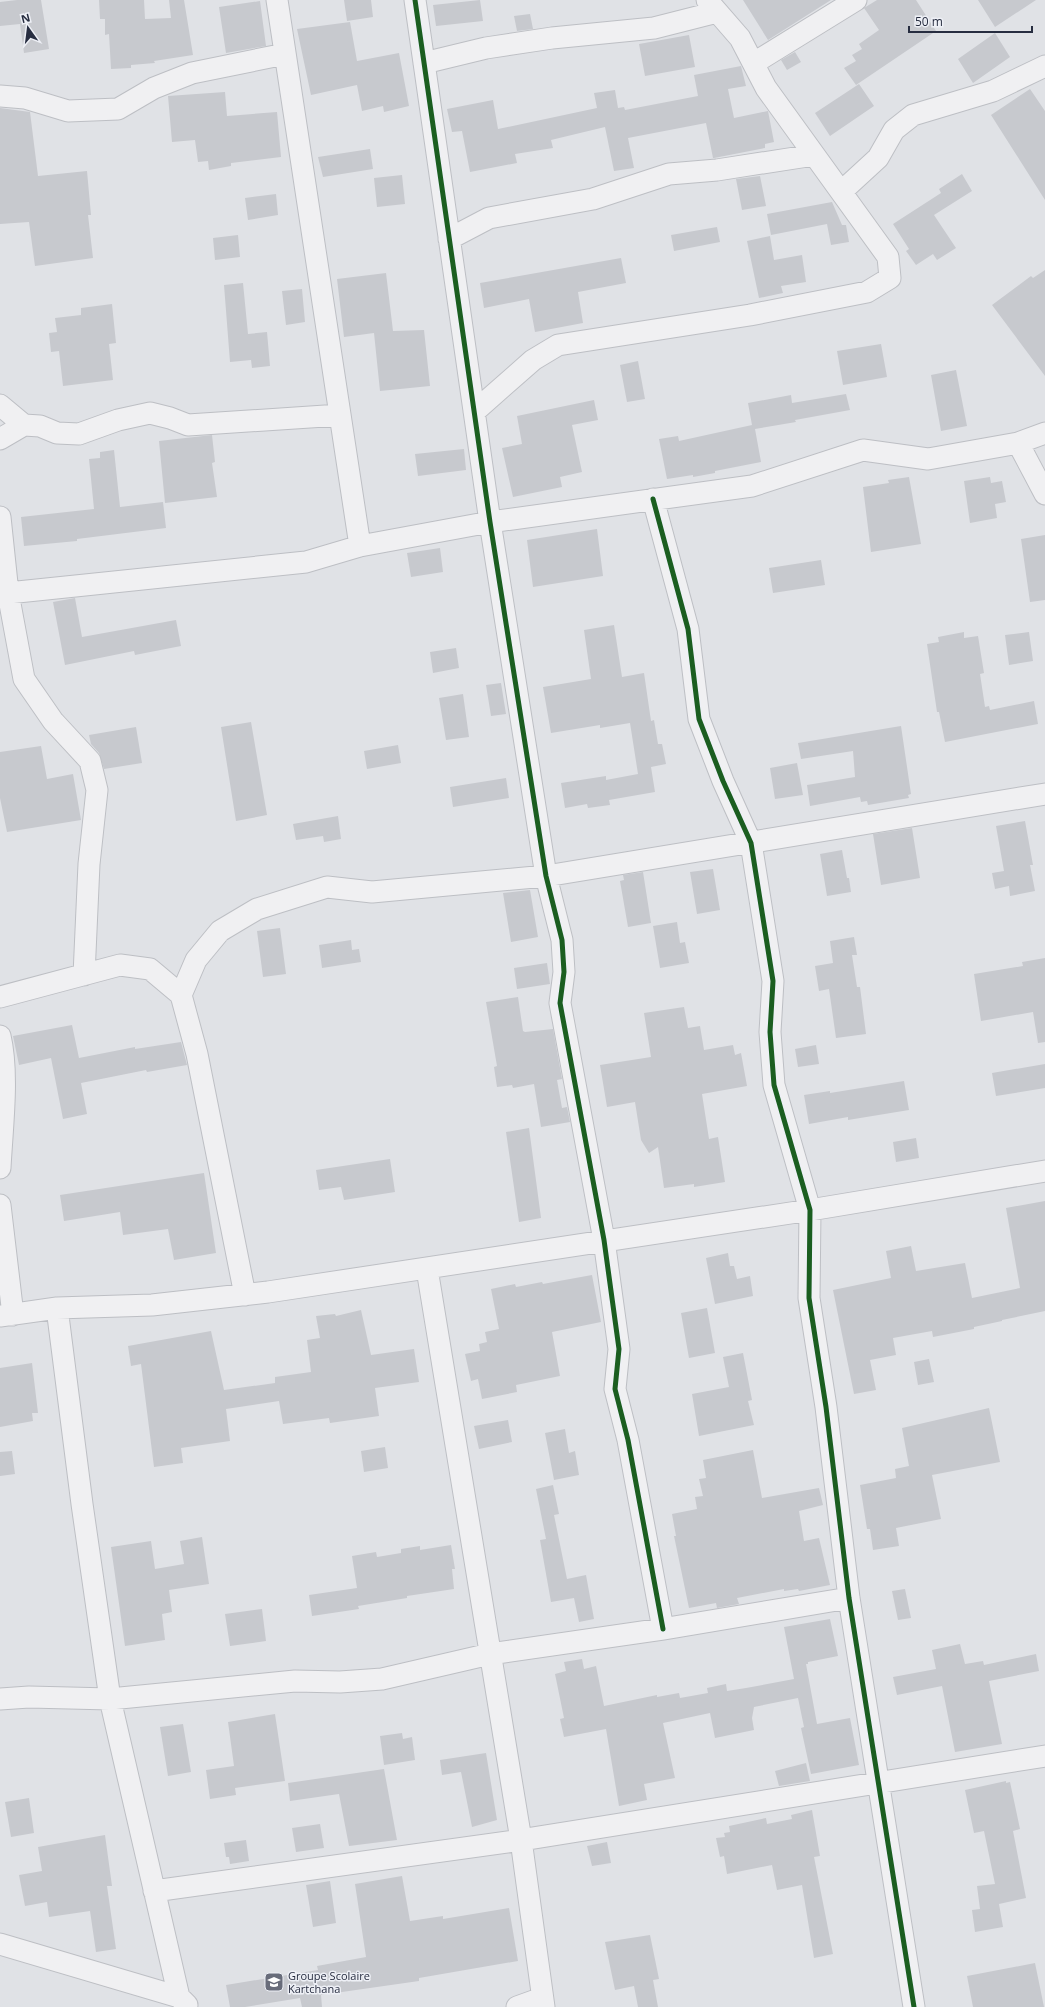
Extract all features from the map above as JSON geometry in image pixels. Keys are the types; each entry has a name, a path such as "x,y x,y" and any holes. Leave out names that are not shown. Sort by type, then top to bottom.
{"street":[{"path":"277,0 360,546"},
{"path":"414,0 490,522 546,876 562,940 564,972 560,1002 604,1240 618,1349 615,1389 628,1440 663,1629"},
{"path":"754,63 856,0"},
{"path":"424,63 501,46 552,38 654,28 712,6 740,38 766,88 888,257 890,278 867,292 750,315 558,345 533,360 474,412"},
{"path":"0,96 25,98 68,111 118,109 154,88 192,72 285,54"},
{"path":"841,192 878,158 894,130 913,115 993,91 1045,66"},
{"path":"449,238 489,218 593,199 669,174 717,170 814,155"},
{"path":"0,405 24,425"},
{"path":"0,446 0,438 24,425 40,426 57,433 79,434 118,420 150,413 170,418 188,425 340,415"},
{"path":"8,593 306,562 360,546 490,522 752,486 863,450 928,459 1018,444 1045,433"},
{"path":"1018,444 1045,494"},
{"path":"653,499 688,629 699,719 723,781 750,842 773,981 770,1032 774,1085 810,1210 809,1298 826,1407 849,1598 914,2007"},
{"path":"0,517 8,593 24,679 53,721 90,761 97,790 89,864 84,975"},
{"path":"181,995 196,960 220,931 257,909 327,888 372,892 546,876 1045,794"},
{"path":"0,997 120,965 150,969 181,995 197,1054 245,1295"},
{"path":"0,1036 3,1049 3,1093 0,1168"},
{"path":"0,1205 6,1315 57,1308 152,1305 245,1295 427,1269 604,1240 810,1210 1045,1171"},
{"path":"427,1269 521,1840 543,2003 517,2007"},
{"path":"57,1308 82,1504 110,1699 154,1891 184,2002"},
{"path":"0,1699 110,1699 295,1681 340,1682 382,1679 490,1654 663,1629 849,1598"},
{"path":"154,1891 521,1840 1045,1756"},
{"path":"0,1944 184,2002"}],"building":[{"path":"41,0 49,49 24,53 20,24 0,26 0,2"},
{"path":"99,0 144,0 145,19 171,18 169,0 184,0 193,55 154,61 155,63 131,65 131,68 111,69 109,34 105,35 105,19 100,19"},
{"path":"344,0 371,0 373,17 347,21"},
{"path":"480,0 483,21 436,26 433,5"},
{"path":"743,0 831,0 768,40"},
{"path":"877,0 916,0 936,31 856,85 844,68 856,61 852,55 862,49 859,44 879,30 864,8"},
{"path":"978,0 1036,0 995,27"},
{"path":"260,1 266,46 226,53 219,7"},
{"path":"530,14 533,29 517,31 514,16"},
{"path":"350,22 357,61 399,53 409,106 384,112 383,106 362,111 357,85 311,95 297,29"},
{"path":"995,33 1010,57 973,83 958,59"},
{"path":"689,35 695,67 645,76 639,44"},
{"path":"795,52 801,62 787,70 781,60"},
{"path":"741,66 746,86 728,89 734,118 768,111 774,142 765,144 765,148 714,158 706,123 628,138 634,168 614,171 605,127 551,140 553,148 515,154 517,163 470,172 462,131 452,132 447,109 493,100 498,129 597,108 594,93 615,90 618,108 624,107 625,110 698,96 694,75"},
{"path":"859,84 874,106 830,136 815,113"},
{"path":"1030,89 1045,111 1045,200 991,115"},
{"path":"225,92 227,116 277,112 281,157 231,163 231,166 209,170 208,161 198,162 195,140 172,142 168,96"},
{"path":"0,108 30,112 38,176 87,171 91,215 88,215 93,258 35,266 29,222 0,224"},
{"path":"370,149 373,169 323,177 318,157"},
{"path":"962,174 972,191 934,215 956,248 937,260 933,254 916,265 906,251 909,249 893,224 941,193 939,189"},
{"path":"402,175 405,204 377,207 374,178"},
{"path":"760,176 766,206 742,210 736,179"},
{"path":"276,194 278,215 248,220 245,198"},
{"path":"832,202 842,225 846,225 849,242 831,245 827,224 771,235 767,214"},
{"path":"717,227 720,242 674,251 671,235"},
{"path":"238,235 240,257 215,260 213,238"},
{"path":"770,236 774,260 802,255 806,282 781,286 783,293 759,298 747,241"},
{"path":"621,258 626,283 578,292 583,323 535,332 529,299 484,308 480,283"},
{"path":"1045,270 1045,376 992,305 1031,276 1033,278"},
{"path":"386,273 393,331 424,330 430,386 380,391 374,333 344,337 337,279"},
{"path":"243,283 248,334 267,332 270,366 252,368 251,360 230,362 224,285"},
{"path":"302,289 305,322 286,325 282,291"},
{"path":"112,304 116,343 109,344 113,380 63,386 59,351 51,352 49,333 57,332 55,318 81,315 81,308"},
{"path":"881,344 887,377 843,385 837,351"},
{"path":"638,361 645,399 627,402 620,365"},
{"path":"956,370 967,426 941,431 931,375"},
{"path":"846,394 850,410 755,429 761,462 693,477 693,475 667,479 659,439 678,436 679,441 752,425 748,403 791,395 792,403"},
{"path":"594,400 598,420 572,425 582,472 560,477 562,487 513,497 502,448 522,444 517,416"},
{"path":"212,435 215,462 212,463 217,497 165,503 159,441"},
{"path":"464,449 466,470 418,476 415,454"},
{"path":"114,450 120,507 163,502 166,528 77,539 77,541 24,546 21,517 94,509 89,459 100,458 100,452"},
{"path":"909,477 921,544 871,552 863,487 889,483 888,480"},
{"path":"990,477 991,483 1002,481 1006,502 995,504 997,518 970,523 964,481"},
{"path":"597,529 603,576 533,587 527,540"},
{"path":"1045,535 1045,600 1030,602 1021,539"},
{"path":"440,548 443,572 411,577 407,553"},
{"path":"821,560 825,585 773,593 769,568"},
{"path":"75,598 82,637 176,620 181,646 135,655 134,651 65,665 53,602"},
{"path":"614,625 622,677 644,673 651,721 654,720 658,744 662,744 666,764 651,767 655,792 609,800 610,805 588,808 587,804 565,808 561,783 606,776 606,780 638,774 630,723 600,728 600,725 551,733 543,687 591,679 584,630"},
{"path":"964,632 964,638 978,636 984,673 980,674 985,707 989,706 990,710 1034,701 1038,724 945,742 939,712 937,712 927,644 939,642 938,637"},
{"path":"1029,632 1033,661 1009,665 1005,635"},
{"path":"456,648 459,668 433,673 430,652"},
{"path":"501,683 506,714 491,716 486,685"},
{"path":"463,694 469,737 446,740 439,698"},
{"path":"251,722 267,815 236,821 221,727"},
{"path":"901,726 911,794 908,795 909,798 868,805 867,801 861,802 860,797 810,806 807,785 855,777 853,751 801,759 798,743"},
{"path":"136,727 142,763 104,769 99,753 91,744 89,735"},
{"path":"398,745 401,763 367,769 364,751"},
{"path":"41,746 47,779 73,774 81,820 7,832 0,798 0,752"},
{"path":"797,763 803,795 775,799 770,768"},
{"path":"506,778 509,798 453,807 450,787"},
{"path":"338,816 341,839 324,842 323,836 296,840 293,824"},
{"path":"1025,821 1033,865 1030,865 1035,891 1010,896 1009,886 995,889 992,873 1004,871 996,826"},
{"path":"912,828 920,878 881,885 873,834"},
{"path":"842,850 851,892 827,896 820,854"},
{"path":"713,869 720,910 697,914 690,872"},
{"path":"643,872 651,923 628,927 620,881 624,880 623,875"},
{"path":"530,890 538,937 511,942 503,893"},
{"path":"677,922 680,943 685,942 689,963 660,968 653,926"},
{"path":"280,928 286,974 263,977 257,931"},
{"path":"854,937 857,955 852,955 857,987 860,987 866,1034 836,1038 829,989 819,991 815,966 833,963 830,941"},
{"path":"351,940 352,950 359,949 361,962 322,968 319,945"},
{"path":"1045,958 1045,1042 1038,1043 1033,1012 981,1021 974,974 1023,966 1022,962"},
{"path":"547,963 550,984 517,989 514,968"},
{"path":"518,997 523,1031 553,1029 562,1079 557,1080 562,1108 567,1107 570,1122 541,1127 534,1084 513,1088 512,1085 497,1087 494,1067 497,1066 486,1002"},
{"path":"684,1007 688,1028 700,1026 704,1050 733,1045 735,1055 741,1053 747,1086 702,1094 709,1139 718,1137 725,1182 694,1187 694,1184 664,1188 658,1147 649,1153 641,1140 635,1102 607,1107 600,1065 651,1057 644,1013"},
{"path":"72,1025 79,1058 135,1047 135,1049 181,1042 187,1065 147,1072 146,1070 81,1083 87,1114 63,1119 51,1058 19,1065 13,1036"},
{"path":"816,1045 819,1064 798,1067 795,1049"},
{"path":"1045,1064 1045,1088 996,1096 992,1073"},
{"path":"904,1081 909,1110 848,1120 848,1117 809,1124 804,1095 830,1091 830,1093"},
{"path":"529,1128 541,1218 519,1222 506,1132"},
{"path":"916,1138 919,1158 896,1162 893,1142"},
{"path":"390,1159 395,1192 344,1200 341,1187 319,1190 316,1170"},
{"path":"204,1173 216,1253 174,1260 168,1229 123,1235 120,1212 64,1221 60,1195"},
{"path":"1045,1201 1045,1311 974,1327 974,1329 933,1337 932,1331 893,1338 896,1355 870,1360 876,1390 854,1394 833,1290 891,1278 886,1251 911,1246 916,1271 965,1263 972,1298 1020,1288 1006,1208"},
{"path":"728,1253 730,1266 734,1266 737,1279 750,1276 753,1296 715,1304 706,1258"},
{"path":"592,1275 601,1322 552,1332 560,1376 516,1385 517,1392 482,1399 478,1379 471,1381 465,1354 480,1351 479,1344 487,1342 485,1332 499,1329 491,1289 515,1284 516,1287 542,1282 543,1284"},
{"path":"707,1308 715,1353 689,1358 681,1313"},
{"path":"361,1310 371,1355 414,1349 419,1382 375,1388 379,1416 330,1423 329,1418 283,1424 279,1401 226,1409 230,1441 181,1448 183,1463 154,1467 141,1364 131,1366 128,1346 211,1331 224,1390 275,1383 275,1377 311,1372 307,1340 320,1338 316,1316 335,1314 336,1316"},
{"path":"743,1353 752,1400 748,1401 754,1425 699,1436 692,1394 729,1387 723,1357"},
{"path":"929,1359 934,1382 918,1385 914,1362"},
{"path":"32,1363 38,1413 32,1413 33,1421 0,1427 0,1368"},
{"path":"989,1408 1000,1462 932,1475 941,1519 896,1528 899,1546 873,1550 870,1529 867,1529 860,1485 896,1478 895,1469 909,1466 902,1428"},
{"path":"508,1420 512,1442 479,1449 474,1426"},
{"path":"565,1429 569,1453 575,1451 579,1475 554,1480 545,1433"},
{"path":"385,1447 388,1468 364,1472 361,1451"},
{"path":"753,1450 762,1498 819,1488 823,1505 799,1511 804,1541 819,1538 830,1585 799,1591 798,1589 784,1591 784,1589 737,1598 739,1604 717,1608 716,1603 689,1608 674,1536 676,1536 672,1514 697,1509 695,1497 703,1496 699,1479 706,1478 703,1460"},
{"path":"12,1451 15,1474 0,1476 0,1452"},
{"path":"553,1485 559,1514 554,1515 567,1579 586,1575 594,1619 579,1622 574,1598 551,1602 540,1540 546,1539 536,1489"},
{"path":"202,1537 209,1584 169,1590 172,1612 162,1614 165,1640 125,1646 111,1547 151,1541 155,1569 184,1564 180,1541"},
{"path":"451,1545 455,1569 452,1569 454,1589 407,1596 407,1598 358,1606 359,1609 312,1616 309,1595 357,1588 352,1556 376,1552 377,1557 401,1553 401,1549 420,1546 420,1550"},
{"path":"905,1589 911,1618 898,1620 892,1591"},
{"path":"262,1609 266,1641 230,1646 225,1614"},
{"path":"830,1619 838,1656 808,1662 808,1664 806,1664 817,1724 850,1718 859,1765 811,1774 801,1728 804,1727 798,1698 754,1707 752,1718 754,1730 715,1738 710,1713 663,1723 675,1778 644,1784 647,1800 619,1806 606,1729 564,1737 560,1719 564,1718 555,1674 566,1671 564,1662 582,1659 584,1669 596,1666 604,1706 657,1695 657,1697 679,1693 680,1698 708,1693 707,1688 726,1684 727,1691 746,1688 794,1679 784,1627"},
{"path":"960,1644 965,1664 983,1661 984,1665 1036,1654 1039,1671 989,1681 1002,1744 955,1752 942,1686 897,1695 893,1677 936,1669 932,1650"},
{"path":"275,1714 285,1781 235,1788 236,1795 210,1799 206,1770 234,1766 228,1722"},
{"path":"183,1724 191,1772 168,1776 160,1727"},
{"path":"402,1733 403,1739 412,1737 415,1760 384,1765 380,1736"},
{"path":"486,1753 497,1820 472,1827 461,1772 442,1775 440,1760"},
{"path":"806,1763 810,1781 779,1786 775,1771"},
{"path":"384,1769 397,1840 349,1846 339,1794 290,1801 288,1783"},
{"path":"1006,1781 1006,1783 1010,1782 1020,1829 1013,1831 1026,1898 999,1904 1003,1927 975,1932 972,1910 980,1909 977,1886 995,1884 984,1831 974,1833 965,1790"},
{"path":"29,1798 34,1833 11,1837 5,1802"},
{"path":"812,1810 820,1856 814,1857 833,1954 814,1958 802,1885 777,1890 772,1865 727,1874 724,1856 720,1857 716,1838 725,1837 724,1833 730,1832 729,1826 766,1818 767,1824 792,1819 791,1815"},
{"path":"320,1824 324,1848 296,1852 292,1828"},
{"path":"105,1835 112,1886 107,1886 116,1949 96,1952 90,1911 49,1917 47,1902 25,1906 19,1875 42,1871 38,1847"},
{"path":"246,1840 249,1861 230,1864 229,1857 226,1857 224,1843"},
{"path":"607,1842 611,1863 592,1866 587,1846"},
{"path":"402,1876 410,1921 443,1916 443,1919 509,1908 518,1961 419,1978 419,1981 321,1995 322,2007 302,2007 300,1998 245,2007 230,2007 226,1985 318,1970 317,1966 366,1957 355,1884"},
{"path":"330,1881 336,1923 313,1927 306,1885"},
{"path":"650,1935 659,1979 653,1980 658,2007 638,2007 634,1986 615,1990 605,1942"},
{"path":"1035,1963 1044,2007 973,2007 967,1976"}],"cycle path":[{"path":"415,0 490,522 546,876 562,940 564,972 560,1003 604,1240 619,1349 615,1389 628,1440 663,1629"},
{"path":"653,499 688,629 699,719 723,781 751,843 773,981 770,1032 774,1085 810,1210 809,1298 826,1407 849,1598 914,2007"}],"place":[{"name":"Groupe Scolaire Kartchana","path":"274,1982"}]}
